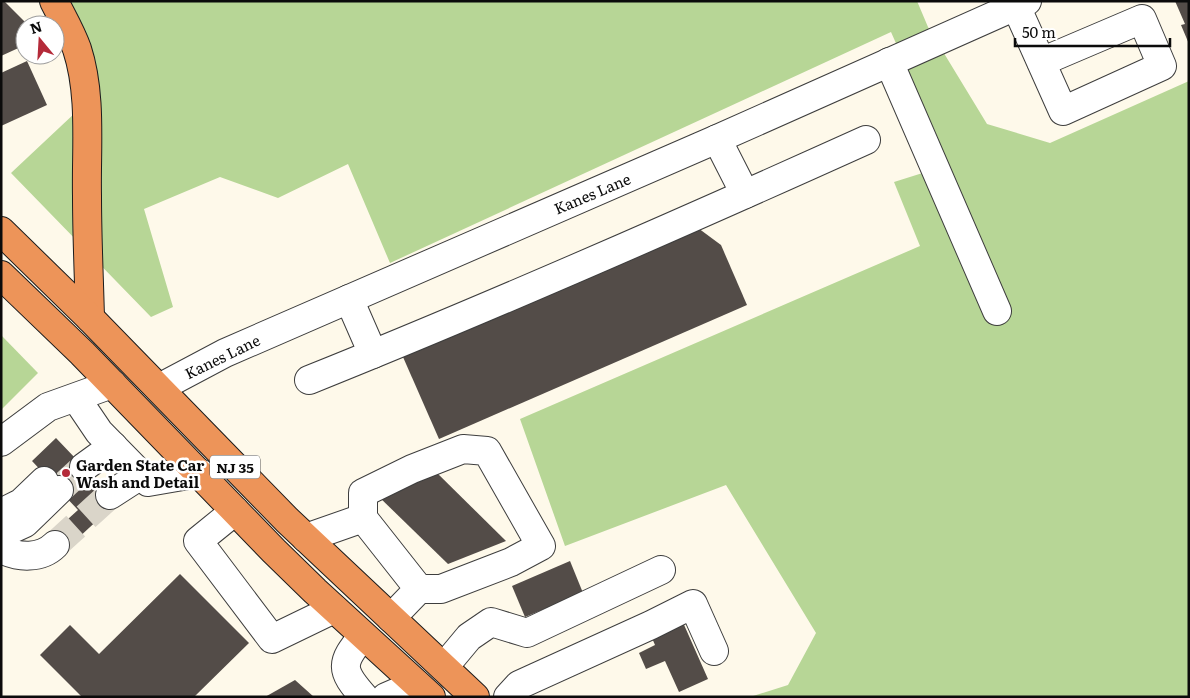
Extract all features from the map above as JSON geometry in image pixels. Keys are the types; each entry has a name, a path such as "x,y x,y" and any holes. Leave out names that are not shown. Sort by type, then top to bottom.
{"highway":[{"path":"54,1 77,49 84,79 90,318"},
{"name":"NJ 35","path":"1,231 90,318 306,538 475,697"},
{"name":"NJ 35","path":"1,274 200,473 280,558 424,690"}],"street":[{"name":"Kanes Lane","path":"159,388 225,352 718,139 1021,3"},
{"path":"1021,3 1041,62"},
{"path":"889,62 997,311"},
{"path":"718,139 745,194"},
{"path":"308,380 373,354 745,194 866,140"},
{"path":"349,298 373,354"},
{"path":"1,442 48,407 112,384"},
{"path":"1,426 30,405 70,400"},
{"path":"70,400 148,482 200,473"},
{"path":"78,461 106,439"},
{"path":"391,618 419,589 441,589 511,562 541,546 487,451 463,449 412,469 363,493 363,518 419,589"},
{"path":"110,495 141,475"},
{"path":"1,513 54,484 25,523 1,534"},
{"path":"235,511 198,541 272,639 334,609"},
{"path":"306,538 363,518"},
{"path":"1,549 26,557 50,551 55,545"},
{"path":"444,667 469,637 491,622 527,633 661,570"},
{"path":"508,697 519,685 651,625 692,604 714,651"},
{"path":"364,636 347,658 346,669 349,681 364,697"},
{"path":"386,697 424,690"}],"green space":[{"path":"52,1 917,1 928,27 987,124 1050,143 1189,81 1189,697 750,697 788,685 816,633 726,485 565,546 520,419 920,246 894,182 948,165 891,32 390,263 348,164 278,198 220,177 144,209 173,307 151,317 11,173 76,112 68,19"},
{"path":"1,335 38,373 1,410"}],"building":[{"path":"1,1 4,1 18,15 15,15 15,50 1,56"},
{"path":"1175,1 1189,1 1189,44 1181,25 1185,24"},
{"path":"18,65 29,65 47,105 1,126 1,73"},
{"path":"698,228 721,245 747,305 439,439 403,357"},
{"path":"56,438 117,502 62,553 48,537 78,510 32,461"},
{"path":"432,468 506,541 448,564 375,493"},
{"path":"570,561 583,593 525,617 512,586"},
{"path":"180,574 249,643 194,697 82,697 40,655 70,625 99,654"},
{"path":"681,618 708,679 679,692 665,661 646,669 639,653 655,645 649,631"},
{"path":"295,680 314,697 265,697"}],"tunnel":[{"path":"59,490 84,467"},
{"path":"55,545 110,495"}],"place":[{"name":"Garden State Car Wash and Detail","path":"66,473"}]}
